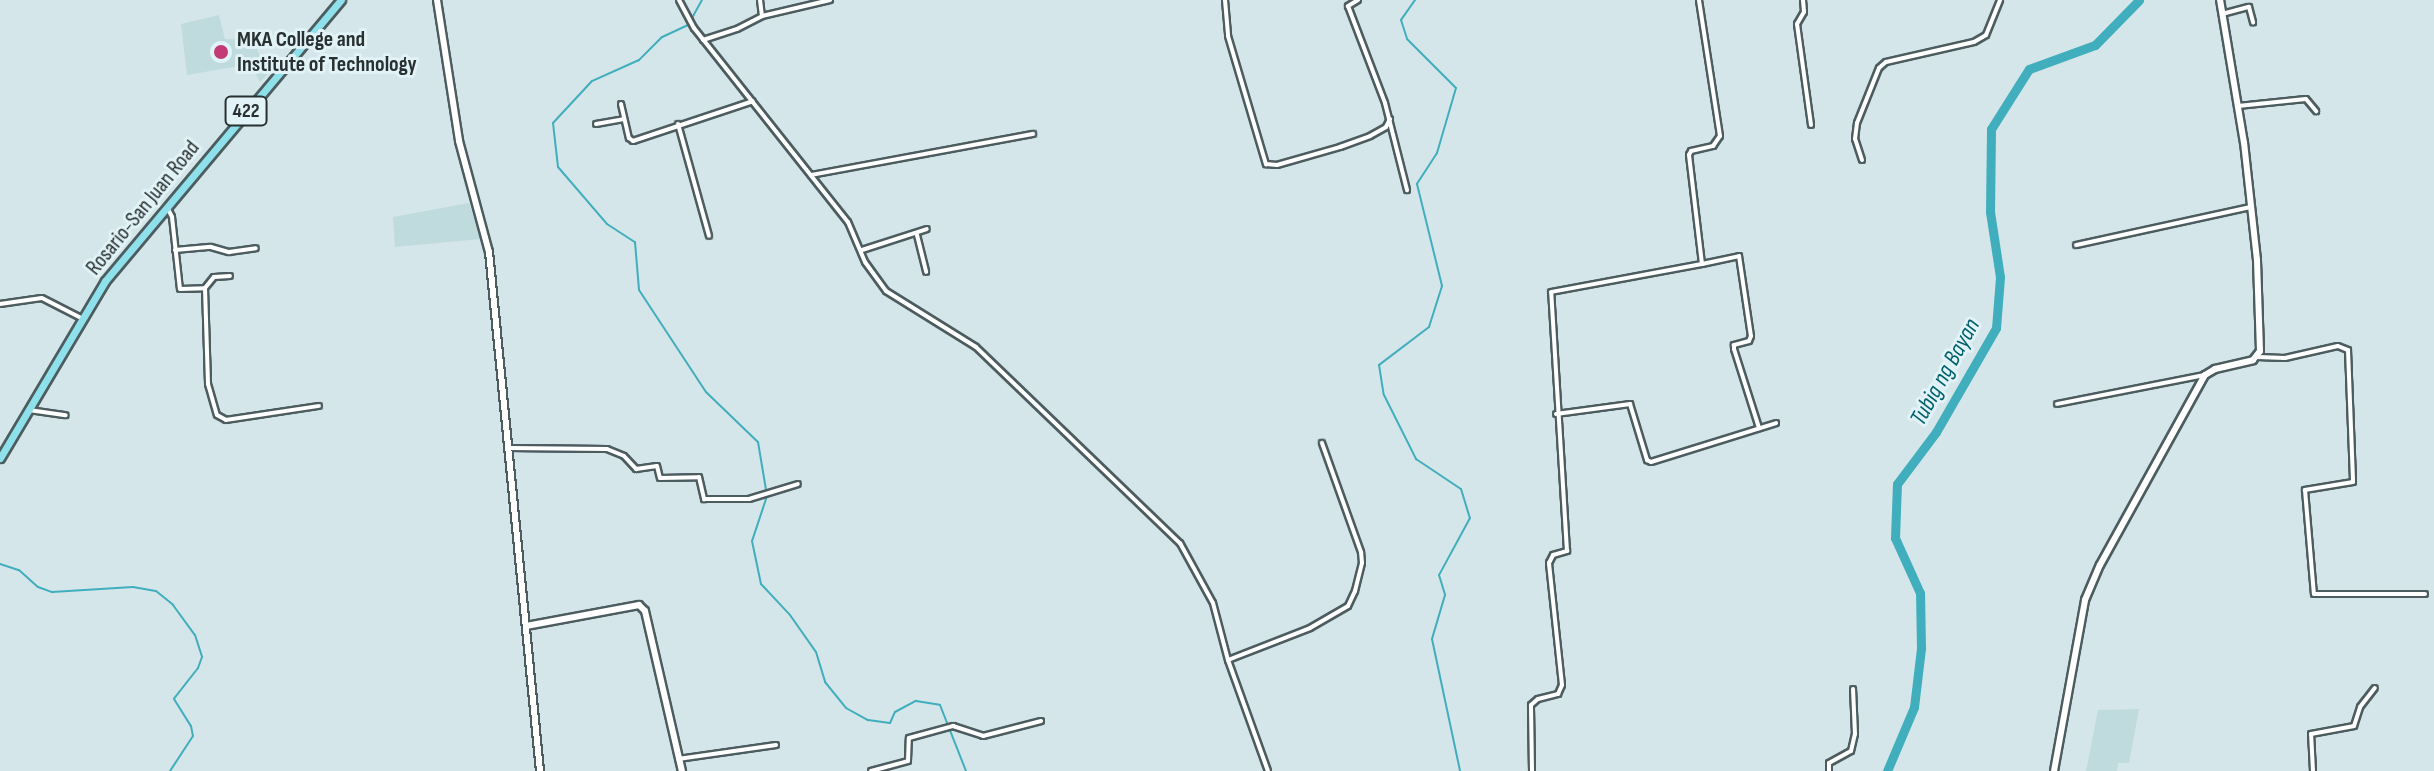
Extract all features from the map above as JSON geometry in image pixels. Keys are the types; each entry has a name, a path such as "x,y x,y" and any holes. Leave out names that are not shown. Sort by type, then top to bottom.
{"main road":[{"name":"Rosario-San Juan Road","path":"0,458 81,318 166,206 341,0"}],"street":[{"path":"437,0 459,141 486,232 540,771"},
{"path":"679,0 703,40 848,222 886,291 976,347 1180,543 1213,603 1228,660 1268,771"},
{"path":"760,0 762,16"},
{"path":"703,40 741,28 762,16 830,0"},
{"path":"1225,0 1228,36 1266,164 1277,165 1340,147 1370,136 1386,127 1390,119"},
{"path":"1358,0 1348,6 1390,119 1407,190"},
{"path":"1699,0 1720,136 1713,146 1691,151 1689,155 1702,264"},
{"path":"1803,0 1804,12 1797,24 1811,125"},
{"path":"1862,160 1855,139 1857,123 1879,68 1886,62 1974,42 1986,35 2000,0"},
{"path":"2220,0 2238,106 2257,260 2257,357"},
{"path":"2222,14 2249,7 2253,22"},
{"path":"2238,106 2306,99 2316,111"},
{"path":"621,104 629,138 633,141 753,101"},
{"path":"596,124 624,119"},
{"path":"678,124 709,236"},
{"path":"811,175 1033,134"},
{"path":"166,206 171,211 180,289 205,288"},
{"path":"2076,245 2251,207"},
{"path":"862,250 917,235 927,229"},
{"path":"917,235 926,272"},
{"path":"175,250 211,247 229,252 256,248"},
{"path":"1532,771 1531,705 1533,700 1558,694 1562,685 1549,563 1553,555 1567,551 1556,414 1551,292 1739,256 1751,336 1749,341 1734,345 1734,349 1759,428"},
{"path":"230,276 214,277 205,288 208,384 217,415 226,420 319,406"},
{"path":"0,304 42,298 81,318"},
{"path":"2057,404 2205,375 2257,357 2285,358 2338,346 2348,350 2353,482 2307,488 2304,494 2314,594 2425,594"},
{"path":"2054,771 2085,600 2205,375"},
{"path":"1556,414 1630,404 1647,460 1651,462 1776,423"},
{"path":"29,410 66,415"},
{"path":"1228,660 1310,628 1348,606 1355,591 1362,563 1361,552 1322,443"},
{"path":"506,448 607,449 624,456 636,469 657,466 660,478 699,477 704,499 749,499 798,484"},
{"path":"526,626 639,605 645,611 682,771"},
{"path":"2313,771 2311,734 2354,726 2360,707 2375,688"},
{"path":"1829,771 1829,763 1851,751 1855,734 1853,689"},
{"path":"871,771 908,761 909,738 953,726 983,736 1041,721"},
{"path":"678,759 776,745"}],"shaded area":[{"name":"MKA College and Institute of Technology","path":"219,15 225,39 253,40 268,74 260,82 250,64 187,75 181,24"},
{"path":"469,203 481,239 395,247 393,217"},
{"path":"2139,709 2129,763 2118,763 2117,771 2086,771 2098,710"}],"waterway":[{"path":"692,18 702,0"},
{"path":"1415,0 1401,20 1407,39 1456,88 1437,153 1417,184 1442,286 1429,327 1379,365 1384,395 1416,459 1461,489 1470,518 1439,575 1445,595 1432,639 1460,771"},
{"name":"Tubig ng Bayan","path":"1887,771 1914,707 1921,648 1920,593 1895,538 1897,484 1936,432 1996,328 2000,277 1990,212 1991,129 2029,69 2095,45 2139,0"},
{"path":"688,25 662,37 639,60 592,81 553,123 558,167 607,224 635,242 639,290 706,392 758,442 767,496 752,541 761,584 790,615 816,652 825,682 846,708 868,720 890,723 895,712 916,701 940,705 966,771"},
{"path":"0,564 19,570 38,587 52,592 133,587 156,591 173,605 195,635 202,657 198,668 174,699 191,726 193,736 170,771"}],"place":[{"name":"MKA College and Institute of Technology","path":"221,52"}]}
